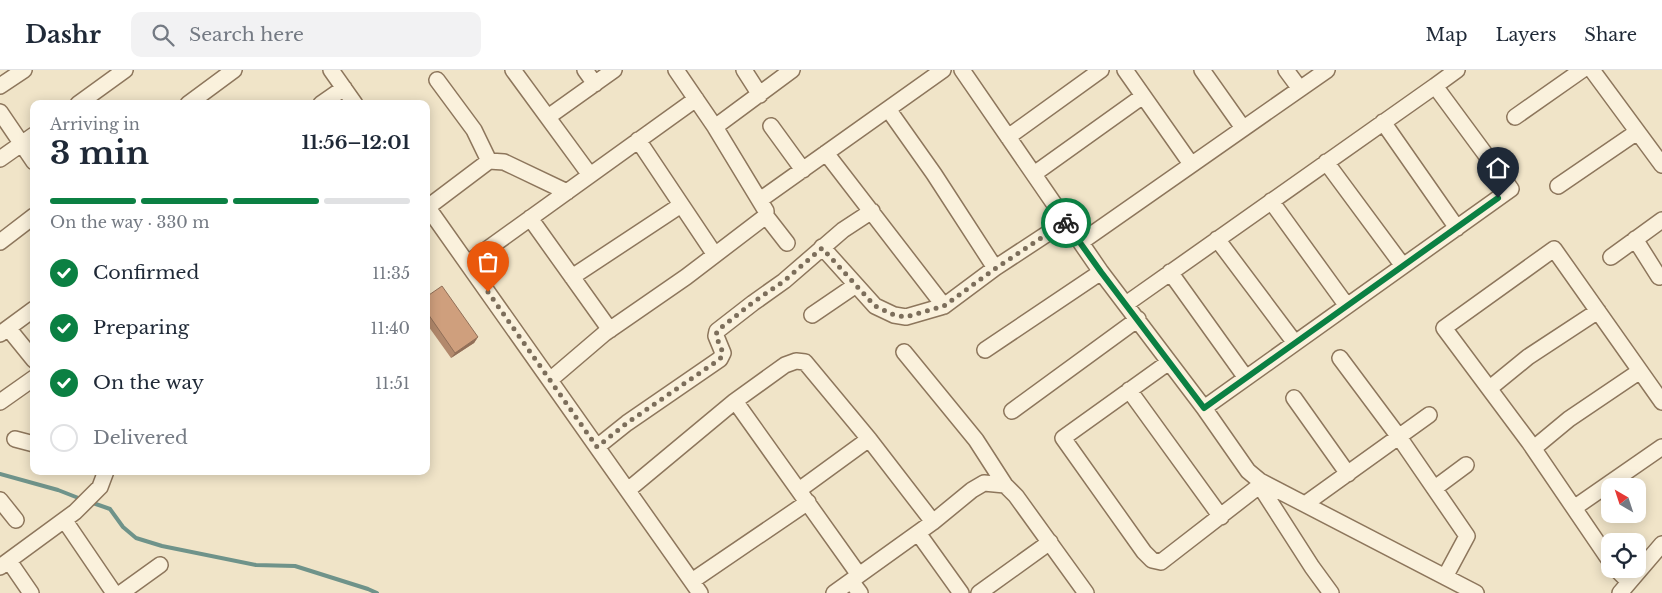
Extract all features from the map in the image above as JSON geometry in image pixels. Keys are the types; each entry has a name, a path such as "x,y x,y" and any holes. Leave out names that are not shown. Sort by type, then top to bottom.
{"street":[{"path":"0,86 24,70"},
{"path":"84,100 126,70"},
{"path":"331,70 352,100"},
{"path":"513,70 590,175"},
{"path":"585,70 595,84"},
{"path":"548,117 614,70"},
{"path":"676,70 715,127 760,200 766,211 766,216 786,243"},
{"path":"744,70 760,94"},
{"path":"715,127 792,70"},
{"path":"760,200 942,70"},
{"path":"1008,136 1101,70"},
{"path":"1124,70 1191,164"},
{"path":"1202,70 1243,128"},
{"path":"1286,70 1300,89"},
{"path":"1081,242 1327,70"},
{"path":"1126,304 1457,70"},
{"path":"1515,117 1582,70"},
{"path":"1592,70 1662,165"},
{"path":"193,100 232,71"},
{"path":"968,72 1065,222 1204,408 1248,471 1262,485 1331,593"},
{"path":"437,80 474,130 489,161"},
{"path":"1204,408 1512,189 1435,86"},
{"path":"327,100 344,88"},
{"path":"1034,174 1143,96"},
{"path":"468,263 696,99"},
{"path":"888,109 934,174 996,268"},
{"path":"0,112 30,156"},
{"path":"1383,122 1457,228"},
{"path":"771,126 803,170"},
{"path":"1558,186 1637,132"},
{"path":"0,159 30,138"},
{"path":"638,140 715,255"},
{"path":"826,153 944,306"},
{"path":"430,209 489,161 504,162 566,192"},
{"path":"1326,162 1403,266"},
{"path":"1271,201 1347,306"},
{"path":"572,277 681,205"},
{"path":"597,447 627,423 720,359 723,353 716,336 717,331 752,303 784,281 843,230 872,211"},
{"path":"430,214 468,263 696,587 869,439"},
{"path":"550,380 610,330 766,216"},
{"path":"530,218 610,330"},
{"path":"0,242 30,219"},
{"path":"1611,257 1662,220"},
{"path":"822,248 875,306 894,315 906,317 944,306 996,268 1065,222"},
{"path":"1217,239 1295,343"},
{"path":"1635,239 1660,277"},
{"path":"1601,548 1534,448 1444,328 1554,249 1662,402"},
{"path":"985,350 1101,272"},
{"path":"1170,272 1246,378"},
{"path":"812,315 856,285"},
{"path":"1490,388 1528,357 1598,311"},
{"path":"30,313 4,331 30,356"},
{"path":"1012,411 1138,319"},
{"path":"904,352 976,440 1005,485 1016,496 1086,593"},
{"path":"1340,358 1399,437 1467,536 1445,577"},
{"path":"628,490 735,401 785,365 796,361 805,362 869,439 933,522"},
{"path":"1169,362 1063,438 1144,552 1152,560 1162,562 1262,485"},
{"path":"1534,448 1569,419 1640,371"},
{"path":"0,402 30,381"},
{"path":"1129,390 1221,517"},
{"path":"1294,398 1348,474"},
{"path":"735,401 803,496 855,578 860,593"},
{"path":"1305,504 1429,415"},
{"path":"16,439 30,443"},
{"path":"1574,508 1662,447"},
{"path":"1435,488 1466,466"},
{"path":"31,593 4,564 65,520 100,487 104,475"},
{"path":"834,593 933,522 972,490 984,484 1005,485"},
{"path":"1262,485 1305,504 1476,593"},
{"path":"0,500 16,520"},
{"path":"65,520 114,593"},
{"path":"918,533 960,593"},
{"path":"979,593 1050,542"},
{"path":"1625,588 1662,544"},
{"path":"121,593 160,565"}],"building":[{"path":"442,286 478,337 455,353 430,317 430,294"}],"waterway":[{"path":"0,474 58,490 81,499"},
{"path":"90,502 110,509 123,527 136,538 162,546 256,565 295,566 377,593"}],"way so far":[{"path":"488,292 597,447 627,423 720,359 723,353 716,336 717,331 752,303 784,281 822,248 875,306 894,315 906,317 944,306 996,268 1066,223"}],"route":[{"path":"1066,223 1204,408 1498,198"}]}
